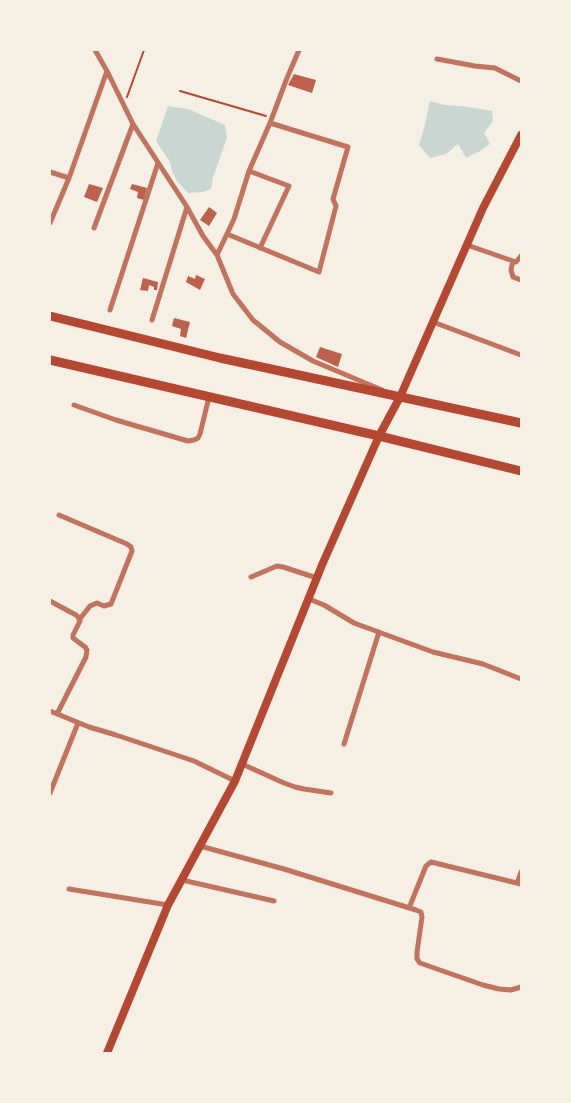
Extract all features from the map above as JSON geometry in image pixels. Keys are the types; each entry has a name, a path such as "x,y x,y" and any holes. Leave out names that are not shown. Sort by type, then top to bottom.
{"highway":[{"path":"50,316 220,358 521,423"},
{"path":"50,360 210,396 521,471"}],"main road":[{"path":"107,1053 168,905 235,782 317,578 379,436 400,397 483,208 521,135"}],"street":[{"path":"95,50 133,124 216,255 233,294 253,320 280,342 313,360 400,397"},
{"path":"216,255 234,219 249,171 300,50"},
{"path":"437,59 495,68 521,82"},
{"path":"50,223 69,178 107,71"},
{"path":"227,234 318,272 336,206 333,199 348,147 270,120"},
{"path":"94,228 133,124"},
{"path":"110,310 158,163"},
{"path":"249,171 289,186 260,248"},
{"path":"50,172 69,178"},
{"path":"152,320 187,207"},
{"path":"467,245 516,262 521,256"},
{"path":"513,261 511,270 513,277 521,280"},
{"path":"433,322 521,356"},
{"path":"74,405 116,420 188,440 198,438 200,434 210,396"},
{"path":"57,714 86,657 87,650 85,647 73,638 79,620 90,606 111,604 132,551 131,547 127,544 59,515"},
{"path":"251,577 277,566 317,578"},
{"path":"309,599 324,605 354,623 433,652 483,664 521,679"},
{"path":"50,601 76,615 79,620"},
{"path":"344,744 379,632"},
{"path":"50,711 89,727 194,762 235,782"},
{"path":"50,793 78,723"},
{"path":"242,764 284,783 304,789 331,793"},
{"path":"200,846 284,869 421,912 416,952 420,963 499,989 511,990 521,987"},
{"path":"409,908 426,866 431,862 519,884 521,872"},
{"path":"182,880 274,901"},
{"path":"68,889 168,905"}],"path":[{"path":"124,106 144,50"},
{"path":"180,91 270,120"}],"shaded area":[{"path":"430,101 444,105 492,111 493,121 484,133 490,144 466,158 458,144 446,154 430,158 419,145"},
{"path":"168,106 188,109 225,125 227,138 213,177 211,189 203,192 188,193 177,181 170,162 156,141"}],"building":[{"path":"294,74 316,80 312,93 288,85"},
{"path":"89,184 103,188 97,202 84,197"},
{"path":"132,184 147,188 144,200 137,198 138,192 130,189"},
{"path":"209,207 217,213 209,226 200,220"},
{"path":"196,275 205,279 200,290 186,282 188,276 195,279"},
{"path":"143,278 158,282 157,290 154,290 154,287 149,285 148,291 140,290"},
{"path":"174,318 190,322 186,338 180,336 181,329 172,326"},
{"path":"320,347 342,354 338,367 316,357"}]}
